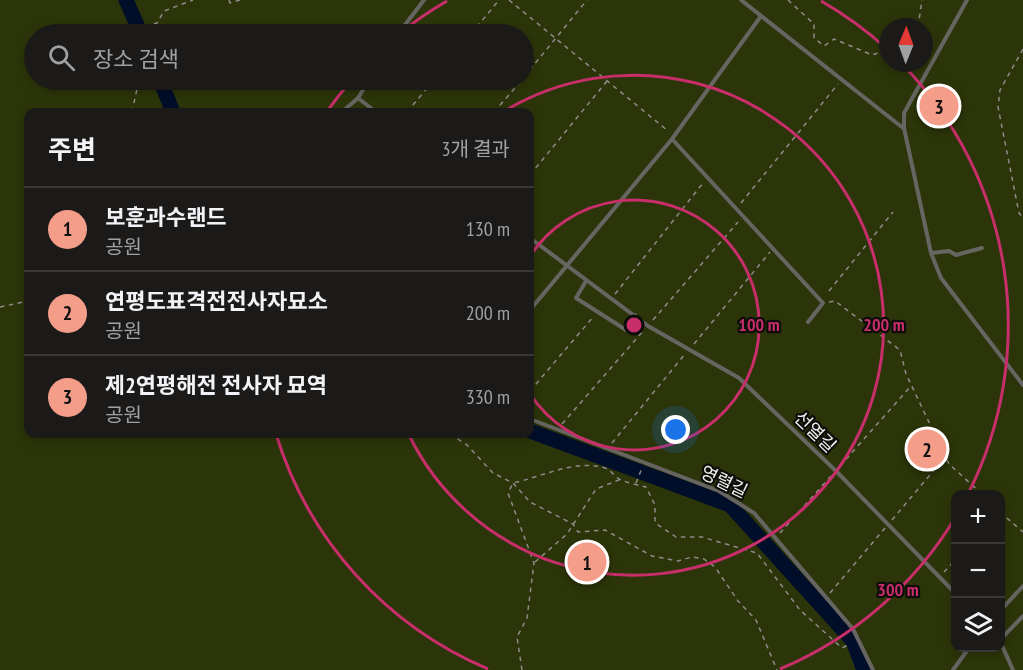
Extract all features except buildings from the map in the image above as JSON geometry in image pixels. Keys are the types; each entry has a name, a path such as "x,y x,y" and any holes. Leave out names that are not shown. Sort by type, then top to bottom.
{"lane":[{"path":"406,24 424,0"},
{"path":"741,0 904,128"},
{"path":"967,0 904,114 904,128 931,253 941,278 1023,386"},
{"path":"534,305 672,139 761,16"},
{"path":"347,108 363,90"},
{"path":"358,98 370,108"},
{"path":"672,139 822,303 808,322"},
{"path":"534,241 636,315 626,330 576,298 586,281"},
{"path":"931,253 949,251 956,255 982,248"},
{"name":"선열길","path":"636,315 648,326 739,378 836,471 951,589"},
{"name":"영렬길","path":"534,420 719,491 754,513 853,629 873,670"},
{"path":"1005,606 1023,586"},
{"path":"1005,635 1023,616"},
{"path":"953,670 966,652"},
{"path":"1005,652 1013,670"}],"path":[{"path":"154,24 164,11 193,0"},
{"path":"229,0 230,3 240,0"},
{"path":"480,24 500,0"},
{"path":"508,0 668,130"},
{"path":"534,64 587,0"},
{"path":"788,0 814,24 814,38 824,46 834,39 872,55 879,53"},
{"path":"919,18 922,0"},
{"path":"1023,49 1000,90 998,107 1020,213 1023,218"},
{"path":"534,170 607,81"},
{"path":"740,204 838,84"},
{"path":"133,108 137,90"},
{"path":"410,108 426,90"},
{"path":"497,108 513,90"},
{"path":"611,299 707,177"},
{"path":"829,291 893,212"},
{"path":"822,303 835,301 900,350 912,386 950,464 977,490"},
{"path":"0,307 24,302"},
{"path":"534,386 598,311"},
{"path":"775,538 912,386"},
{"path":"456,438 467,445 493,473 513,483 530,502 573,524 578,532 605,530 652,556 678,561 692,557 704,559 715,567 738,601 756,620 777,670"},
{"path":"513,483 535,478 555,469 585,466 606,468 620,479 646,487 655,505 655,524 676,537 702,537 757,553 800,610 825,635 842,648 850,645"},
{"path":"635,484 642,469"},
{"path":"534,563 567,534 596,489 620,479"},
{"path":"513,483 508,493 534,563 527,618 517,637 522,670"},
{"path":"1005,516 1023,532"},
{"path":"940,578 951,565"}],"green space":[{"path":"0,0 1023,0 1023,670 0,670"}],"waterway":[{"path":"126,0 137,24"},
{"path":"164,90 171,108"},
{"path":"534,432 730,505 853,641 864,670"}],"place":[{"name":"제2연평해전 전사자 묘역","path":"939,106"},
{"name":"연평도표격전전사자묘소","path":"927,449"},
{"name":"보훈과수랜드","path":"587,562"}]}
